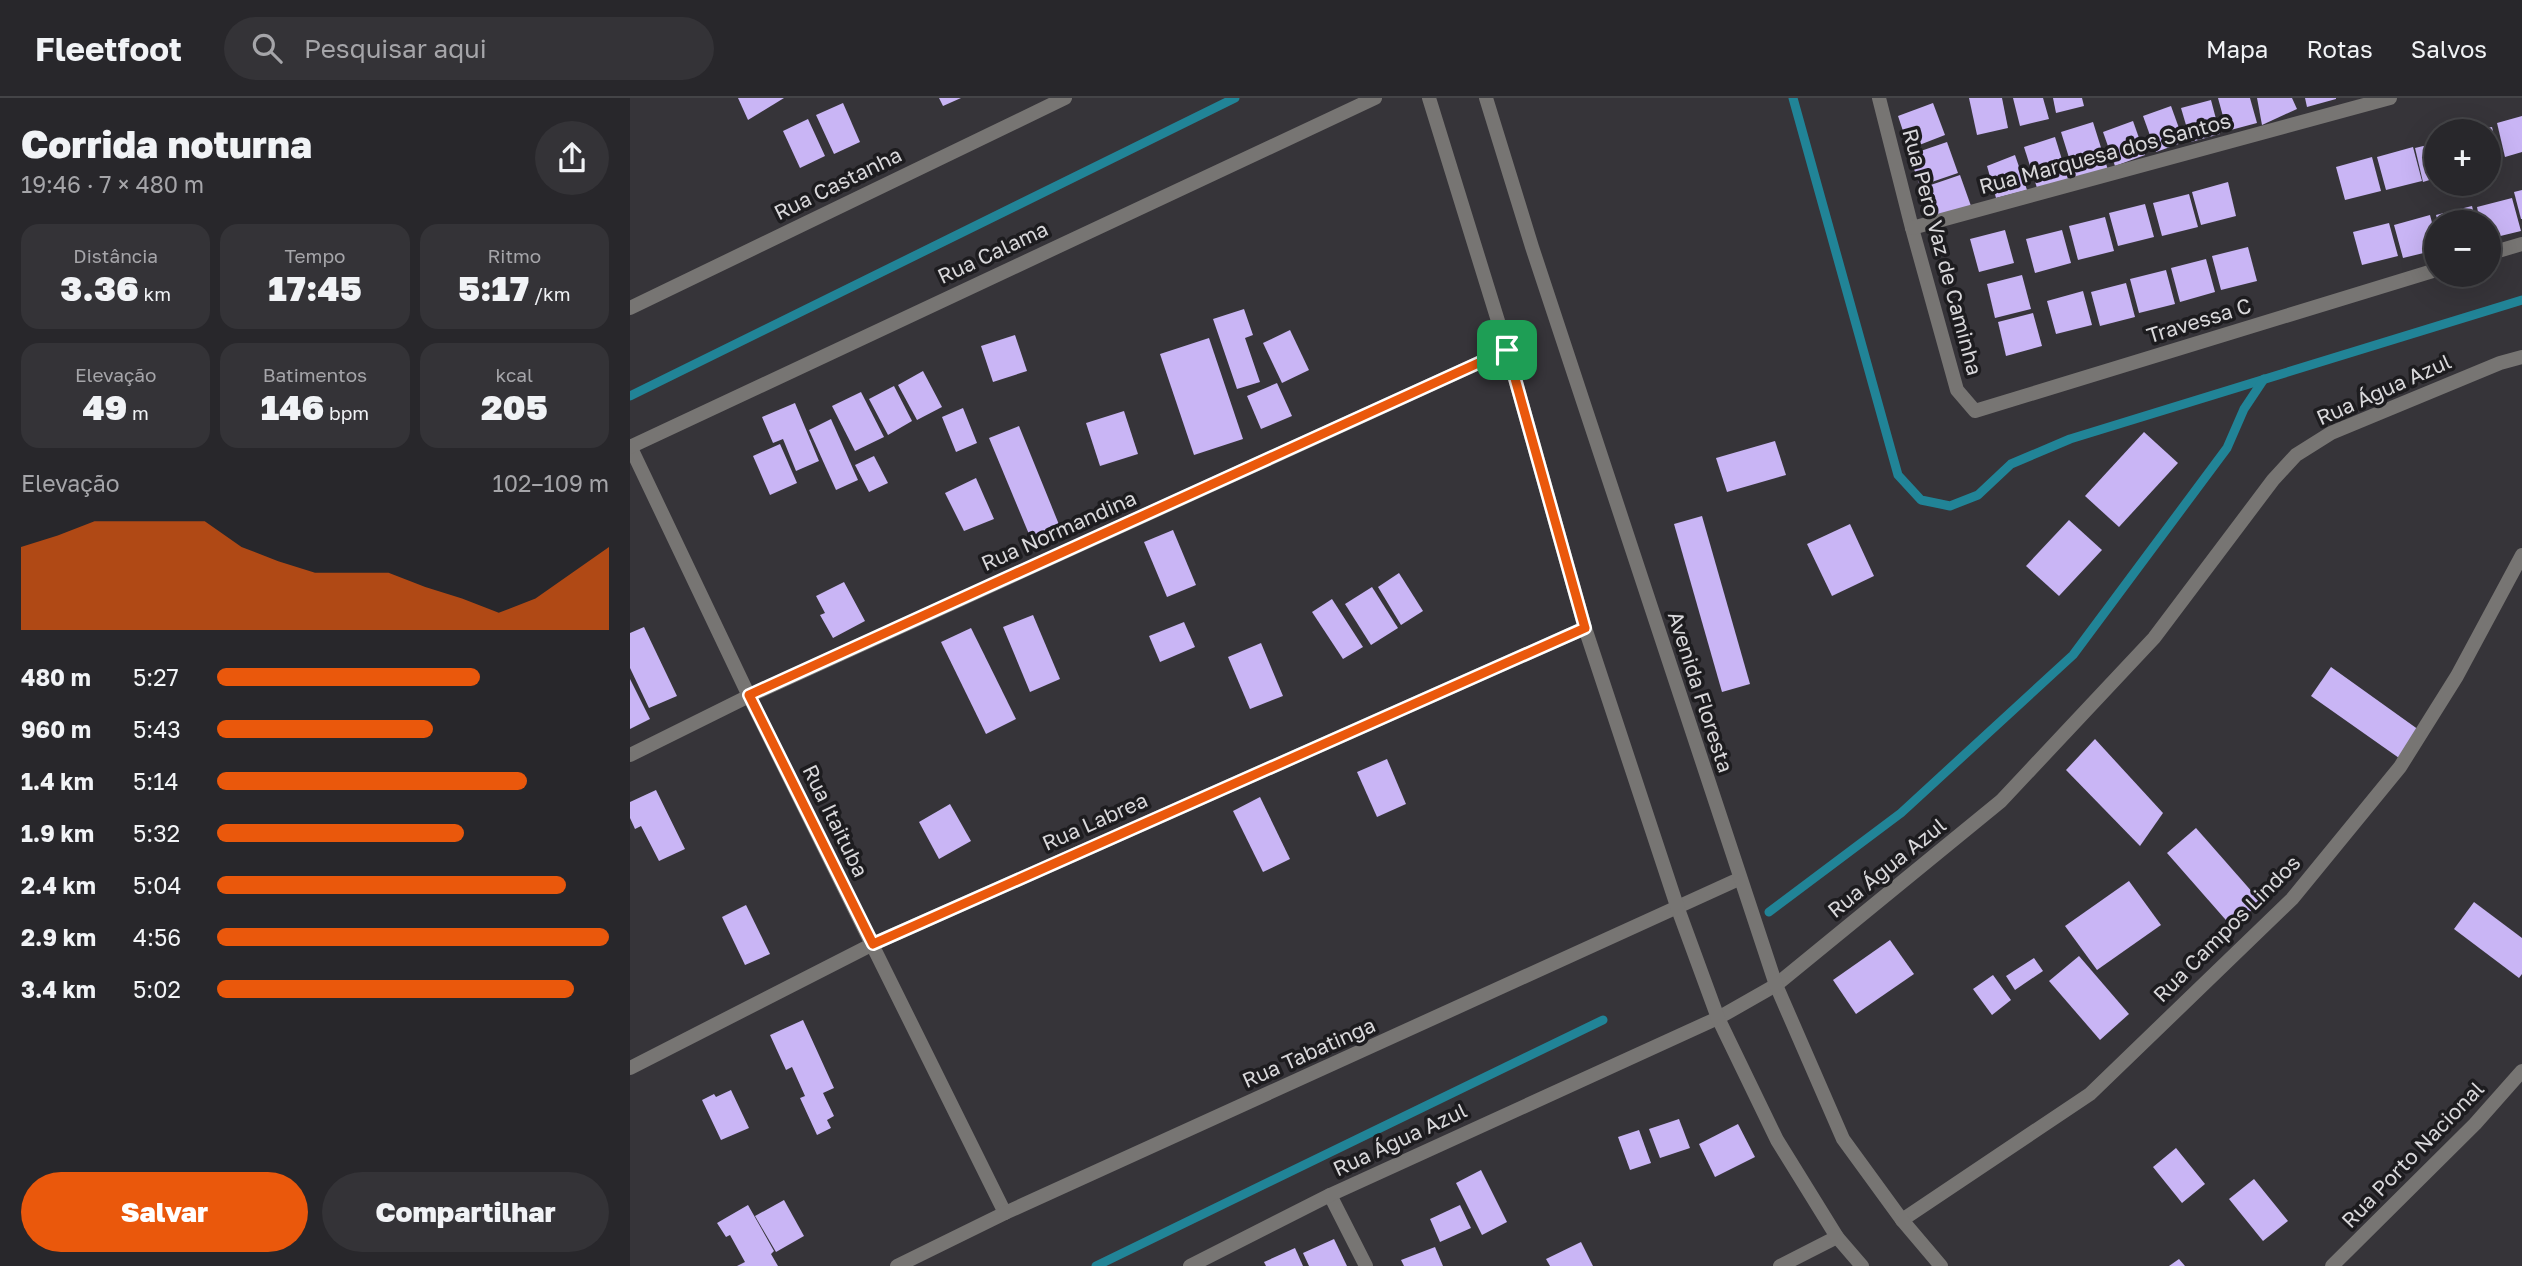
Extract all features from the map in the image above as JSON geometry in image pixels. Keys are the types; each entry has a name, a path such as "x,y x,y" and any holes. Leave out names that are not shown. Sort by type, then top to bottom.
{"street":[{"name":"Rua Castanha","path":"630,308 1065,98"},
{"name":"Rua Calama","path":"630,446 1375,98"},
{"path":"1429,98 1507,350 1585,628 1678,909 1718,1018 1777,1140 1837,1237 1863,1266"},
{"name":"Avenida Floresta","path":"1486,98 1532,247 1776,985 1843,1139 1902,1220 1941,1266"},
{"name":"Rua Pero Vaz de Caminha","path":"1879,98 1957,390 1975,411"},
{"name":"Rua Marquesa dos Santos","path":"1912,228 2390,98"},
{"path":"2501,250 2522,244"},
{"name":"Travessa C","path":"1975,411 2424,275"},
{"name":"Rua Normandina","path":"630,755 749,695 1507,350"},
{"name":"Rua Água Azul","path":"1190,1266 1330,1195 1718,1018 1776,985 2001,801 2154,638 2273,480 2295,455 2331,433 2500,363 2522,358"},
{"name":"Rua Água Azul","path":"2500,363 2522,364"},
{"name":"Rua Itaituba","path":"630,446 749,695 1005,1213"},
{"name":"Rua Campos Lindos","path":"1902,1220 2090,1094 2292,899 2400,767 2457,676 2521,556"},
{"name":"Rua Labrea","path":"630,1068 873,944 1585,628"},
{"name":"Rua Tabatinga","path":"897,1266 1005,1213 1739,879"},
{"name":"Rua Porto Nacional","path":"2332,1266 2475,1124 2522,1071"},
{"path":"1330,1195 1366,1266"},
{"path":"1780,1266 1837,1237"}],"building":[{"path":"738,98 784,98 748,120"},
{"path":"939,98 961,98 943,106"},
{"path":"1969,98 2002,98 2008,128 1977,135"},
{"path":"2013,98 2043,98 2049,119 2020,126"},
{"path":"2053,98 2082,98 2084,106 2056,113"},
{"path":"2218,98 2250,98 2257,123 2227,131"},
{"path":"2257,98 2292,98 2297,109 2262,125"},
{"path":"2305,98 2336,98 2336,99 2307,107"},
{"path":"2211,100 2220,134 2191,142 2181,108"},
{"path":"843,103 860,142 834,154 816,115"},
{"path":"1933,103 1945,135 1909,149 1898,116"},
{"path":"2171,106 2184,142 2156,152 2143,116"},
{"path":"2522,116 2522,152 2505,157 2501,122"},
{"path":"808,119 825,156 800,168 783,131"},
{"path":"2133,121 2145,155 2115,166 2103,132"},
{"path":"2093,122 2108,170 2076,180 2061,132"},
{"path":"2055,137 2068,179 2037,188 2024,147"},
{"path":"1947,142 1958,173 1920,186 1909,155"},
{"path":"2424,146 2423,182 2415,148"},
{"path":"2413,147 2422,181 2386,190 2377,157"},
{"path":"2015,155 2027,190 1996,198 1987,166"},
{"path":"2372,157 2381,191 2345,200 2336,167"},
{"path":"1960,175 1971,206 1929,220 1919,189"},
{"path":"2228,182 2236,216 2201,225 2192,192"},
{"path":"2522,190 2522,219 2521,219 2514,192"},
{"path":"2189,194 2198,227 2162,236 2153,203"},
{"path":"2512,198 2521,231 2501,236 2501,210 2478,210 2477,207"},
{"path":"2145,204 2154,237 2118,246 2109,213"},
{"path":"2472,206 2473,210 2456,210"},
{"path":"2105,217 2114,251 2078,260 2069,226"},
{"path":"2424,217 2424,253 2403,258 2394,225"},
{"path":"2389,223 2398,256 2362,265 2353,232"},
{"path":"2005,230 2014,263 1979,272 1970,239"},
{"path":"2062,230 2071,263 2035,273 2026,239"},
{"path":"2248,247 2257,281 2221,290 2212,256"},
{"path":"2206,259 2215,292 2180,302 2171,268"},
{"path":"2166,270 2175,304 2139,313 2130,279"},
{"path":"2022,275 2031,309 1995,318 1987,284"},
{"path":"2126,283 2135,317 2100,326 2091,292"},
{"path":"2083,291 2092,325 2056,334 2047,301"},
{"path":"1244,309 1253,335 1245,338 1260,382 1237,389 1213,319"},
{"path":"2033,313 2042,346 2006,356 1998,322"},
{"path":"1290,330 1309,370 1282,383 1263,343"},
{"path":"1015,335 1027,371 993,382 981,346"},
{"path":"1209,338 1243,439 1194,455 1160,354"},
{"path":"923,371 942,407 917,420 898,385"},
{"path":"1277,383 1292,416 1261,429 1247,396"},
{"path":"894,386 912,421 888,435 869,399"},
{"path":"861,392 884,437 855,451 832,406"},
{"path":"795,403 819,461 796,471 783,439 773,443 762,417"},
{"path":"963,408 977,443 956,452 942,417"},
{"path":"1124,411 1138,454 1100,466 1086,423"},
{"path":"831,419 858,480 836,490 809,430"},
{"path":"1019,426 1060,527 1031,539 989,438"},
{"path":"2144,432 2178,463 2119,527 2085,496"},
{"path":"1775,441 1786,475 1727,492 1716,458"},
{"path":"780,444 797,483 770,495 753,456"},
{"path":"874,456 888,483 869,492 855,465"},
{"path":"976,478 994,519 964,531 945,493"},
{"path":"1702,516 1750,684 1722,692 1674,524"},
{"path":"2069,520 2102,550 2059,596 2026,566"},
{"path":"1850,524 1874,576 1832,596 1807,544"},
{"path":"1173,530 1196,585 1167,597 1144,542"},
{"path":"1399,573 1423,611 1401,625 1378,587"},
{"path":"844,582 865,621 833,638 820,615 825,613 816,596"},
{"path":"1372,587 1398,628 1371,645 1345,604"},
{"path":"1332,599 1363,647 1343,659 1312,612"},
{"path":"1033,615 1060,679 1030,692 1003,627"},
{"path":"1184,622 1195,647 1160,662 1149,636"},
{"path":"644,627 677,696 649,708 630,668 630,633"},
{"path":"971,628 1016,719 986,734 941,642"},
{"path":"1261,643 1283,696 1250,709 1228,657"},
{"path":"2331,667 2419,730 2399,758 2311,696"},
{"path":"630,679 650,719 630,729"},
{"path":"2095,739 2163,813 2140,846 2066,770"},
{"path":"1387,759 1406,804 1377,817 1357,772"},
{"path":"656,790 685,849 659,861 641,826 635,829 630,818 630,802"},
{"path":"1260,797 1290,859 1263,872 1233,811"},
{"path":"950,804 971,841 939,859 919,822"},
{"path":"2196,828 2261,902 2232,927 2167,853"},
{"path":"2129,881 2161,925 2097,970 2065,926"},
{"path":"2474,902 2522,938 2522,974 2519,978 2454,929"},
{"path":"746,905 770,954 745,965 722,917"},
{"path":"1890,940 1914,974 1856,1014 1833,980"},
{"path":"2079,956 2129,1014 2100,1040 2049,981"},
{"path":"2034,958 2043,971 2015,990 2006,976"},
{"path":"1993,975 2011,1000 1992,1015 1973,989"},
{"path":"803,1020 834,1088 823,1093 834,1116 827,1120 831,1128 817,1135 800,1098 805,1096 792,1067 786,1070 770,1035"},
{"path":"731,1090 749,1128 721,1140 702,1100"},
{"path":"1679,1119 1690,1148 1660,1158 1649,1129"},
{"path":"1738,1124 1755,1157 1715,1177 1699,1144"},
{"path":"1639,1130 1651,1163 1630,1170 1618,1137"},
{"path":"2176,1148 2205,1184 2182,1203 2153,1167"},
{"path":"1481,1170 1507,1222 1482,1235 1456,1183"},
{"path":"2254,1179 2288,1221 2263,1241 2229,1199"},
{"path":"784,1200 804,1236 776,1252 755,1216"},
{"path":"748,1205 774,1251 771,1254 778,1266 737,1266 745,1262 730,1235 726,1237 717,1223"},
{"path":"1460,1205 1471,1228 1440,1242 1430,1219"},
{"path":"1334,1239 1347,1266 1309,1266 1303,1253"},
{"path":"1581,1242 1593,1266 1550,1266 1546,1259"},
{"path":"1435,1247 1443,1266 1404,1266 1401,1260"},
{"path":"1295,1248 1303,1266 1266,1266 1264,1262"},
{"path":"2179,1259 2185,1266 2169,1266"}],"waterway":[{"path":"630,396 1235,98"},
{"path":"1793,98 1898,475 1921,500 1950,506 1978,495 2011,464 2070,439 2522,300"},
{"path":"1769,912 1901,813 2073,655 2227,448 2244,409 2264,379"},
{"path":"1096,1266 1603,1020"}],"route":[{"path":"1507,350 1585,628 873,944 749,695 1507,350"}]}
